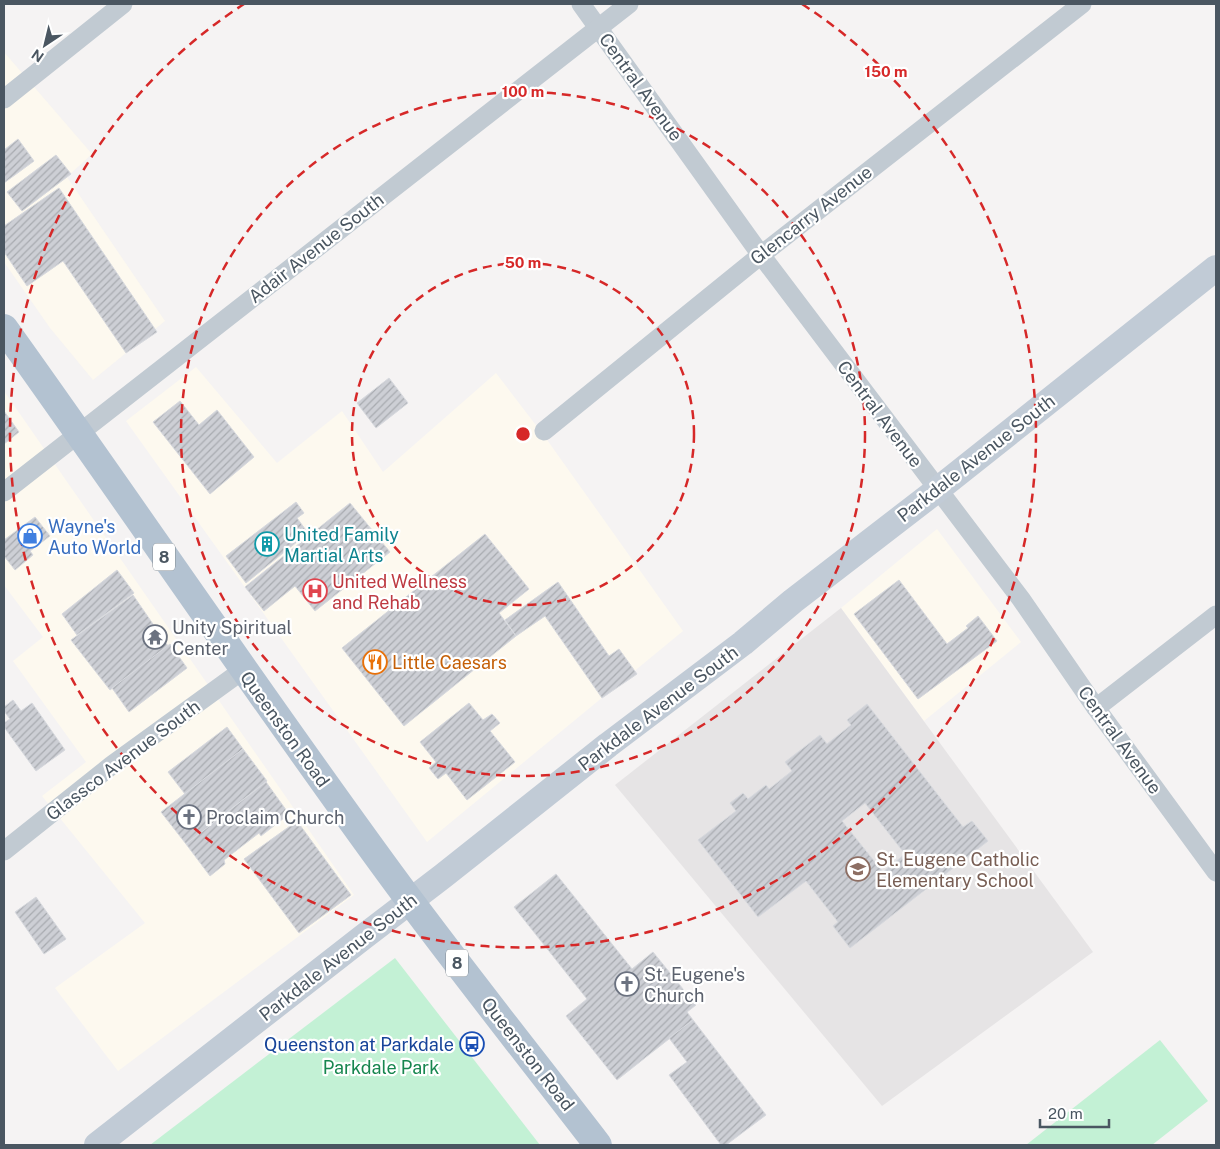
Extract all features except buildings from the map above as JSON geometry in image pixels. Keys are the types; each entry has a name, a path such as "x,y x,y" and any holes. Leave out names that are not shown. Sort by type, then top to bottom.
{"main road":[{"name":"Parkdale Avenue South","path":"97,1145 608,745 742,643 1216,268"},
{"name":"Queenston Road","path":"4,328 80,434 243,670 410,901 598,1145"}],"street":[{"path":"4,99 124,4"},
{"name":"Central Avenue","path":"581,4 761,255 1021,599 1096,708 1216,872"},
{"name":"Adair Avenue South","path":"4,492 628,4"},
{"name":"Glencarry Avenue","path":"544,431 761,255 1082,4"},
{"path":"1096,708 1216,615"},
{"name":"Glassco Avenue South","path":"4,851 112,765 243,670"}],"shaded area":[{"path":"4,52 92,154 67,177 165,321 93,380 50,328 4,262"},
{"path":"196,367 277,463 342,411 383,472 496,373 545,437 683,631 427,842 126,421"},
{"path":"4,391 354,895 118,1071 55,988 145,923 42,796 86,762 13,661 43,637 4,585"},
{"path":"937,529 1021,642 924,721 841,608"},
{"name":"St. Eugene Catholic Elementary School","path":"841,608 1093,952 882,1106 615,785"}],"green space":[{"name":"Parkdale Park","path":"395,958 540,1145 150,1145"},
{"path":"1160,1040 1208,1101 1152,1145 1026,1145"}],"place":[{"name":"Wayne's Auto World","path":"30,536"},
{"name":"United Family Martial Arts","path":"267,544"},
{"name":"United Wellness and Rehab","path":"315,591"},
{"name":"Unity Spiritual Center","path":"155,637"},
{"name":"Little Caesars","path":"375,662"},
{"name":"Proclaim Church","path":"189,817"},
{"name":"St. Eugene Catholic Elementary School","path":"858,869"},
{"name":"St. Eugene's Church","path":"627,984"},
{"name":"Queenston at Parkdale","path":"472,1044"}]}
